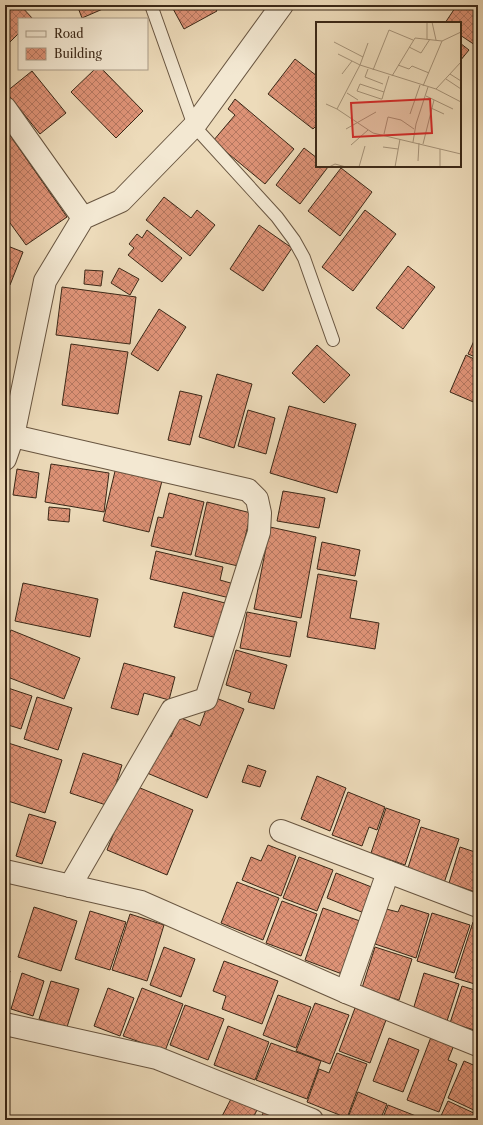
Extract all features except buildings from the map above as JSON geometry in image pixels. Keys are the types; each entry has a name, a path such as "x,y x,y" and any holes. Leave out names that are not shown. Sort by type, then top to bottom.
{"street":[{"path":"5,459 13,436 45,281 84,218 121,201 194,126 282,5"},
{"path":"5,108 84,218"},
{"path":"13,436 248,490 258,499 260,513 259,532 206,699 172,710 70,886"},
{"path":"281,831 478,906"},
{"path":"5,871 141,902 346,992 478,1045"},
{"path":"346,992 388,872"},
{"path":"5,1024 157,1058 312,1120"}],"lane":[{"path":"151,5 194,126 277,216 294,240 304,258 333,340"}]}
